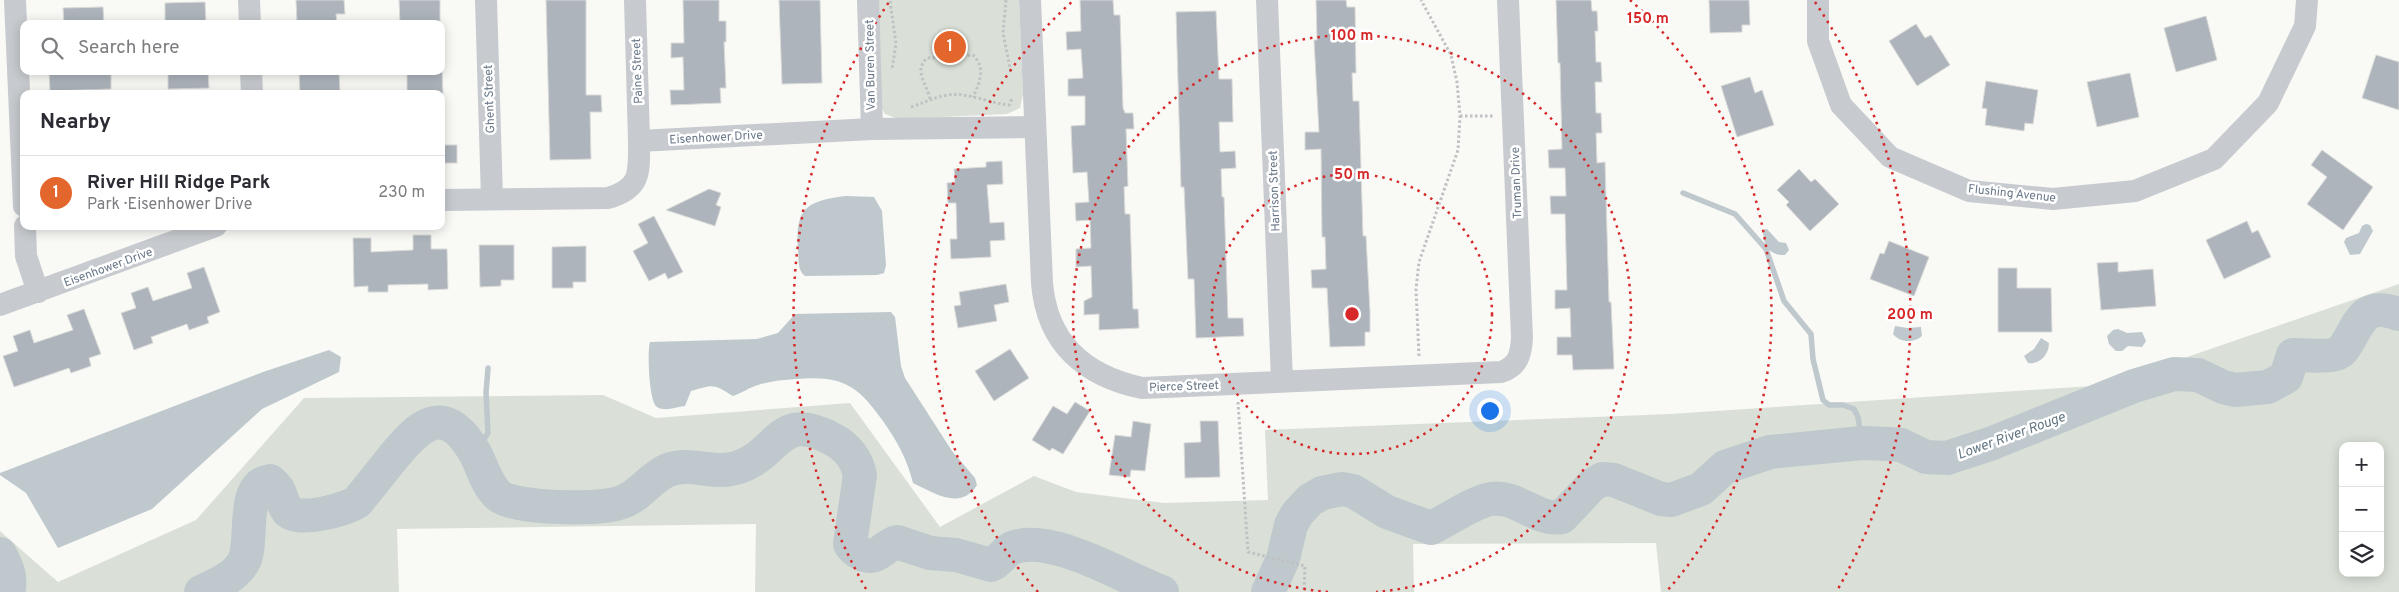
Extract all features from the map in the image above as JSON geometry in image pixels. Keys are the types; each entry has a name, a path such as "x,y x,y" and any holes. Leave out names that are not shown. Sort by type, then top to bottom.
{"street":[{"path":"15,0 20,114"},
{"path":"249,0 250,20"},
{"name":"Ghent Street","path":"486,0 492,199"},
{"name":"Paine Street","path":"635,0 638,141"},
{"name":"Van Buren Street","path":"868,0 872,129"},
{"name":"Pierce Street","path":"1030,0 1034,127 1043,294 1052,324 1066,349 1093,371 1125,385 1142,388 1501,372 1514,364"},
{"name":"Harrison Street","path":"1267,0 1282,381"},
{"name":"Truman Drive","path":"1508,0 1522,338 1520,358 1514,364"},
{"name":"Flushing Avenue","path":"1818,0 1818,41 1841,105 1890,157 1969,191 2053,198 2135,191 2214,159 2268,103 2305,26 2307,0"},
{"path":"251,75 252,90"},
{"name":"Eisenhower Drive","path":"638,141 872,129 1034,127"},
{"path":"445,200 608,198 626,193 636,181 639,162 638,141"},
{"path":"25,230 26,256 38,292"},
{"name":"Eisenhower Drive","path":"0,306 205,230"}],"path":[{"path":"890,0 896,44 892,74"},
{"path":"1006,0 1002,33 1012,75"},
{"path":"1421,0 1450,55 1458,82 1460,116 1458,150 1419,262 1416,289 1421,376"},
{"path":"930,99 920,74 924,61 928,58 973,55 979,61 982,73 973,97"},
{"path":"906,108 930,99 949,95 973,97 1009,105 1013,99 1013,91"},
{"path":"1460,116 1500,116"},
{"path":"1237,384 1248,552 1305,566 1304,590"}],"shaded area":[{"path":"877,0 1019,0 1023,94 1020,108 1007,114 898,119 885,114 882,109"},
{"path":"846,196 874,197 882,211 886,265 884,273 877,275 805,276 802,274 799,261 798,236 801,216 812,204"},
{"path":"2370,225 2373,231 2360,254 2350,255 2344,242 2346,238 2359,233 2362,226"},
{"path":"1767,229 1779,242 1786,243 1789,250 1785,255 1779,255 1768,248 1764,240 1763,230"},
{"path":"2399,284 2399,592 1661,592 1656,543 1413,544 1414,592 755,592 756,524 397,529 399,592 0,592 0,531 58,582 196,520 304,398 603,395 656,418 850,403 940,527 1034,476 1076,492 1164,503 1268,500 1265,430 1670,414 2106,385"},
{"path":"891,312 895,317 901,366 905,378 952,451 975,478 977,485 971,493 963,497 947,498 913,483 901,451 874,408 856,390 836,381 812,378 777,381 755,386 733,396 717,387 710,386 691,391 685,406 663,409 657,407 654,403 649,376 650,342 757,339 778,333 795,314"},
{"path":"1895,326 1907,328 1921,327 1922,336 1911,341 1899,339 1893,334"},
{"path":"2118,329 2127,333 2142,332 2146,341 2142,347 2128,346 2122,351 2116,351 2109,344 2107,336 2113,330"},
{"path":"2041,338 2049,343 2046,355 2036,362 2028,363 2024,356 2034,349"},
{"path":"329,350 341,357 339,372 262,409 152,509 58,548 26,493 0,475 0,473 263,372"}],"building":[{"path":"296,0 344,0 345,14 336,14 337,20 297,20"},
{"path":"399,0 440,0 440,20 400,20"},
{"path":"546,0 586,0 586,95 601,95 602,112 590,112 591,159 550,160"},
{"path":"683,0 719,0 719,21 726,21 726,42 724,42 726,88 720,88 721,103 671,105 670,90 684,90 683,57 671,58 671,43 684,43"},
{"path":"779,0 820,0 822,83 782,84"},
{"path":"1080,0 1113,0 1114,15 1120,15 1123,108 1125,113 1133,113 1134,129 1126,129 1128,186 1124,187 1125,214 1130,214 1133,309 1138,309 1139,328 1099,330 1099,314 1084,315 1084,301 1092,297 1091,266 1076,267 1076,249 1091,248 1090,220 1076,221 1075,203 1089,202 1087,172 1073,173 1071,126 1085,125 1085,96 1068,96 1068,79 1083,78 1081,49 1067,50 1066,32 1081,31"},
{"path":"1316,0 1346,0 1347,7 1355,7 1356,73 1352,73 1353,101 1359,101 1363,236 1366,236 1370,312 1370,332 1365,332 1365,346 1330,347 1327,288 1312,288 1311,270 1326,269 1325,237 1322,237 1321,149 1305,150 1305,132 1319,132 1314,40 1317,40"},
{"path":"1556,0 1591,0 1592,11 1597,11 1598,31 1595,31 1596,62 1601,62 1602,82 1595,82 1596,113 1601,113 1602,133 1596,133 1597,163 1605,162 1609,302 1611,302 1614,369 1573,370 1572,355 1557,355 1557,337 1571,337 1570,308 1555,309 1555,290 1567,290 1565,214 1551,214 1550,196 1566,196 1565,168 1549,168 1548,150 1562,149"},
{"path":"1709,0 1749,0 1750,25 1742,25 1742,32 1710,33"},
{"path":"205,2 206,20 165,20 165,3"},
{"path":"103,7 104,20 64,20 63,8"},
{"path":"1216,11 1219,79 1232,79 1233,122 1219,122 1220,152 1235,151 1236,168 1221,169 1222,197 1224,197 1228,318 1243,318 1244,336 1196,338 1194,279 1188,279 1184,187 1181,187 1176,12"},
{"path":"2206,16 2217,60 2176,72 2164,28"},
{"path":"1916,24 1925,38 1931,35 1950,65 1917,86 1889,41"},
{"path":"2376,55 2399,62 2399,110 2362,98"},
{"path":"2130,73 2139,117 2097,127 2087,82"},
{"path":"49,75 111,75 111,89 50,90"},
{"path":"168,75 208,75 209,88 168,89"},
{"path":"299,75 339,75 340,90 300,90"},
{"path":"407,75 442,75 443,90 407,90"},
{"path":"1750,77 1755,93 1762,90 1774,125 1737,137 1721,86"},
{"path":"1986,81 2038,90 2033,124 2025,123 2024,131 1985,125 1987,109 1982,108"},
{"path":"445,145 457,145 457,163 445,163"},
{"path":"2322,150 2373,187 2343,230 2307,204 2327,177 2311,165"},
{"path":"1002,161 1003,184 987,185 990,223 1004,222 1005,240 990,241 991,257 951,259 950,239 957,239 956,203 948,203 947,183 955,182 954,169 986,167 986,162"},
{"path":"1799,169 1811,182 1815,179 1839,204 1810,231 1786,205 1789,202 1777,190"},
{"path":"709,189 721,193 716,205 721,207 715,226 666,210"},
{"path":"654,216 683,272 668,279 665,273 649,281 633,251 648,243 638,224"},
{"path":"2247,221 2252,233 2258,230 2271,257 2224,279 2206,240"},
{"path":"413,235 431,235 431,249 447,249 448,289 428,290 428,284 388,285 388,292 368,292 368,286 354,287 353,238 371,238 371,252 413,250"},
{"path":"1889,241 1929,257 1914,296 1870,279 1880,253 1884,254"},
{"path":"479,245 514,245 514,280 501,280 501,286 480,287"},
{"path":"586,246 586,282 573,282 573,288 552,288 552,247"},
{"path":"2118,262 2118,272 2153,269 2156,306 2101,310 2097,263"},
{"path":"204,267 220,312 207,317 209,323 189,330 187,324 151,337 153,343 134,350 121,313 136,308 131,293 148,287 153,301 192,288 187,273"},
{"path":"1998,268 2017,268 2017,288 2051,288 2052,332 1998,332"},
{"path":"1006,284 1009,302 994,305 997,321 958,328 954,306 961,305 959,292"},
{"path":"84,309 101,354 89,358 91,366 71,373 69,368 14,387 3,356 18,351 13,336 30,330 34,343 73,330 67,315"},
{"path":"1010,349 1029,378 994,401 975,371"},
{"path":"1075,402 1090,411 1063,454 1052,448 1050,451 1032,440 1053,406 1067,414"},
{"path":"1133,421 1151,424 1145,471 1131,470 1130,477 1109,475 1115,435 1131,437"},
{"path":"1200,421 1218,421 1220,477 1185,478 1184,443 1201,442"}],"waterway":[{"path":"1683,193 1735,214 1766,249 1784,301 1811,334 1813,359 1823,400 1829,405 1843,405 1854,409 1858,417 1862,443"},
{"name":"Lower River Rouge","path":"1268,592 1283,559 1291,525 1297,514 1310,500 1322,493 1342,489 1353,491 1387,512 1431,528 1469,507 1491,499 1510,501 1544,516 1562,517 1591,486 1602,479 1614,480 1661,499 1671,500 1701,489 1725,467 1770,452 1862,443 1901,445 1926,457 1947,458 1990,444 2134,386 2174,374 2198,375 2223,387 2235,390 2268,387 2286,377 2293,355 2324,356 2336,354 2343,350 2358,324 2368,314 2380,310 2399,314"},
{"path":"475,453 488,433 486,393 488,368"},
{"name":"Lower River Rouge","path":"201,592 231,576 244,561 247,552 251,503 261,485 270,481 279,492 287,510 292,514 321,514 343,508 357,502 411,437 421,429 432,424 442,423 453,427 464,437 475,453 491,487 499,496 522,504 557,507 593,507 619,503 632,497 668,470 686,467 722,470 739,467 753,461 791,431 802,429 816,432 843,446 851,454 859,469 860,475 850,544 854,550 861,554 872,556 897,542 930,553 956,555 991,565 1012,548 1028,545 1047,546 1067,551 1162,592"},
{"name":"Lower River Rouge","path":"0,554 8,573 8,592"}],"place":[{"name":"River Hill Ridge Park","path":"950,47"}]}
